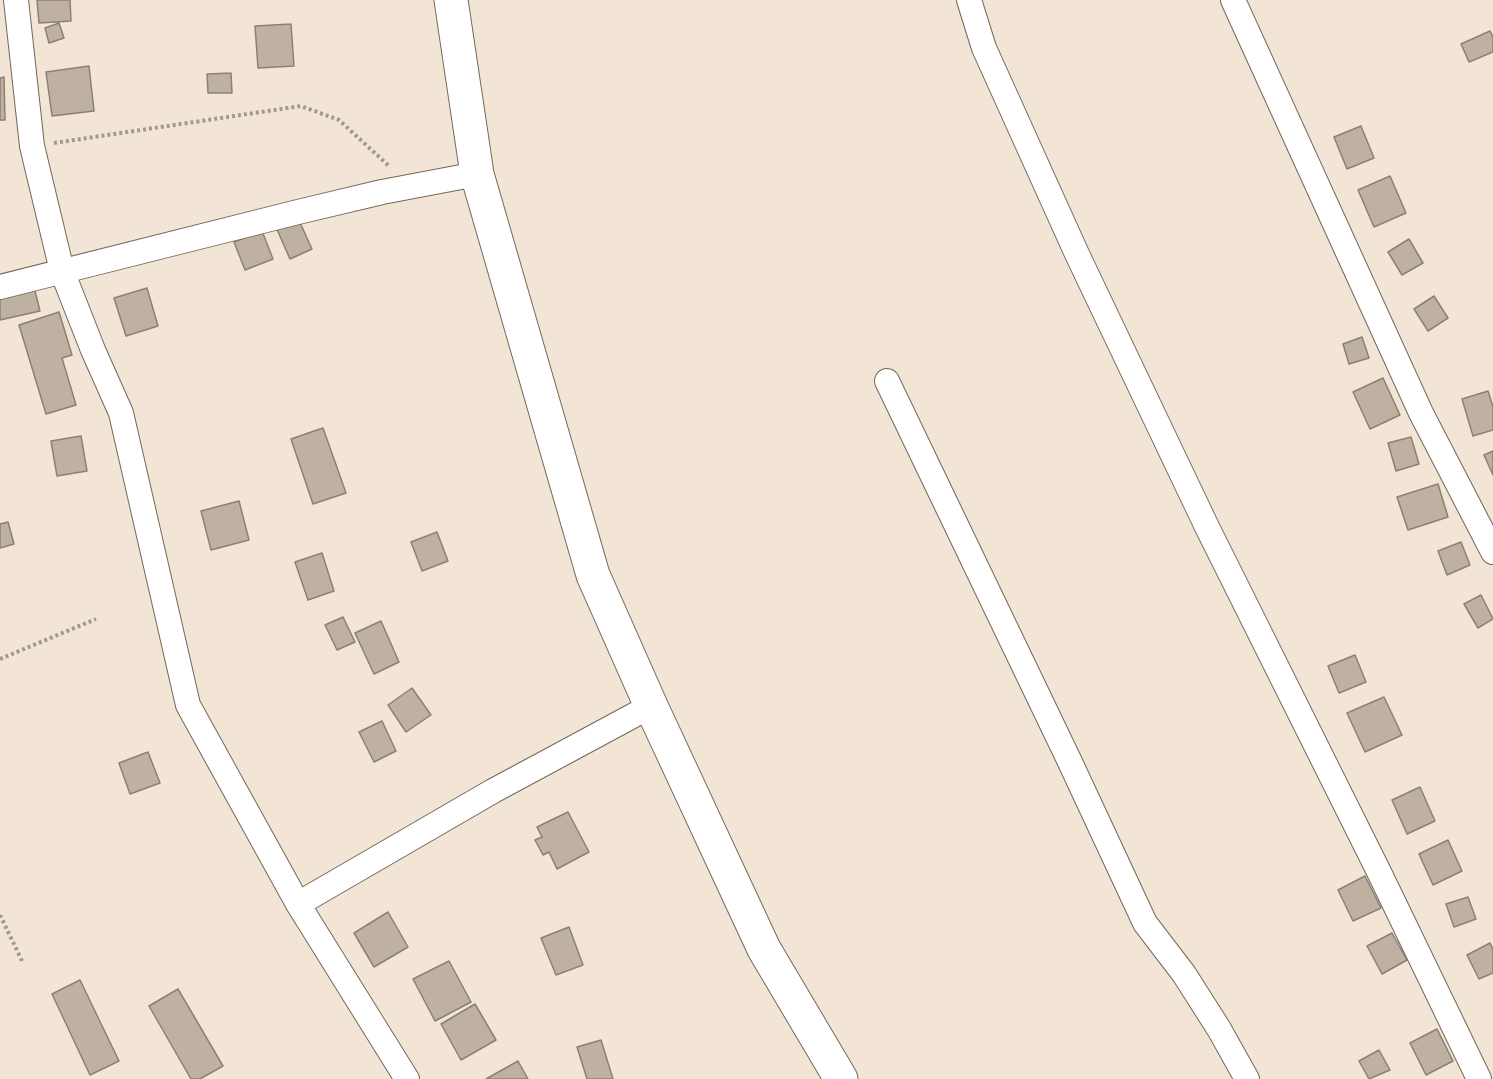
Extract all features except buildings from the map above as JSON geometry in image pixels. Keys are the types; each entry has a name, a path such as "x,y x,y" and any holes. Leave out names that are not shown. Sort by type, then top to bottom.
{"main road":[{"path":"451,0 477,174 593,575 764,949 841,1079"}],"street":[{"path":"16,0 32,147 63,271 93,350 121,413 188,705 298,904 406,1079"},
{"path":"969,0 984,48 1087,275 1207,527 1380,874 1479,1079"},
{"path":"1233,0 1421,413 1493,552"},
{"path":"0,287 298,212 477,174"},
{"path":"886,381 1145,923 1184,974 1247,1079"},
{"path":"298,904 493,791 651,706"}],"path":[{"path":"32,147 301,106 339,120 412,186"},
{"path":"0,659 96,619"},
{"path":"0,915 23,963"}]}
